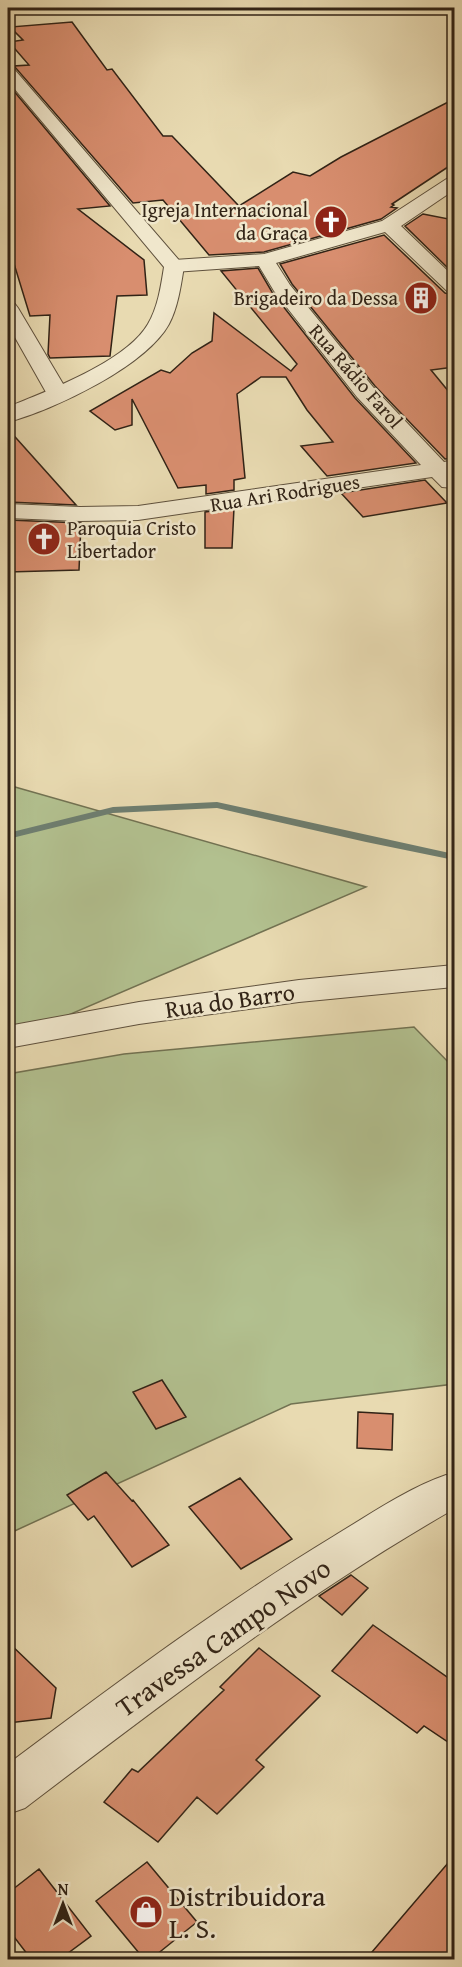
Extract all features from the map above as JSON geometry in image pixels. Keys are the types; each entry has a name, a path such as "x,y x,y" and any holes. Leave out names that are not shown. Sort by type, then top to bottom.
{"street":[{"path":"8,72 26,106 174,266 265,260 389,225 454,182"},
{"path":"389,225 454,287"},
{"name":"Rua Rádio Farol","path":"265,260 281,286 365,392 450,474"},
{"path":"8,415 58,394 124,358 155,330 170,294 174,266"},
{"path":"8,308 58,394"},
{"name":"Rua Ari Rodrigues","path":"8,511 80,514 138,513 450,474"},
{"name":"Rua do Barro","path":"8,1037 139,1013 299,991 454,976"},
{"name":"Travessa Campo Novo","path":"8,1792 153,1683 307,1576 391,1522 446,1493"}],"green space":[{"path":"8,785 366,887 8,1041"},
{"path":"414,1027 454,1068 454,1384 291,1404 8,1534 8,1074 124,1054"}],"building":[{"path":"72,22 107,70 112,69 163,136 172,136 239,206 293,172 310,176 341,157 454,99 454,163 392,204 394,205 391,207 397,208 381,219 264,252 209,255 163,200 133,203 14,66 29,65 9,42 23,40 10,27"},
{"path":"8,84 110,206 78,209 144,260 147,295 117,296 110,356 50,358 48,354 50,315 30,316 8,244"},
{"path":"423,214 454,220 454,274 405,226"},
{"path":"384,235 445,293 454,295 454,367 431,370 454,398 454,458 445,459 375,386 292,284 280,264"},
{"path":"258,268 272,292 355,398 416,463 327,476 301,446 333,442 307,410 286,377 261,377 237,394 245,478 234,480 234,490 206,494 206,485 178,488 132,399 132,425 115,430 90,411 161,370 170,373 192,353 212,341 214,313 291,371 297,364 221,271"},
{"path":"8,429 76,505 8,502"},
{"path":"425,480 447,503 363,517 341,493"},
{"path":"234,508 232,548 205,548 205,512"},
{"name":"Paroquia Cristo Libertador","path":"8,520 81,523 79,570 8,572"},
{"path":"162,1380 186,1417 156,1429 133,1392"},
{"path":"358,1412 393,1414 392,1450 357,1448"},
{"path":"106,1472 133,1500 169,1545 132,1567 94,1516 88,1520 67,1495"},
{"path":"240,1478 292,1539 241,1569 189,1507"},
{"path":"351,1575 368,1588 342,1615 319,1596"},
{"path":"373,1625 454,1682 454,1746 424,1726 417,1733 332,1671"},
{"path":"8,1642 56,1688 51,1718 8,1723"},
{"path":"259,1648 320,1696 256,1760 264,1767 217,1814 197,1797 158,1842 104,1802 132,1769 138,1772 224,1690 220,1687"},
{"path":"454,1856 454,1959 366,1959"},
{"name":"Distribuidora L. S.","path":"147,1862 197,1922 151,1959 144,1959 96,1901"},
{"path":"39,1869 91,1936 60,1959 31,1959 8,1929 8,1893"}],"waterway":[{"path":"8,836 113,810 217,805 454,857"}],"place":[{"name":"Igreja Internacional da Graça","path":"331,222"},
{"name":"Brigadeiro da Dessa","path":"421,298"},
{"name":"Paroquia Cristo Libertador","path":"44,539"},
{"name":"Distribuidora L. S.","path":"146,1912"}]}
